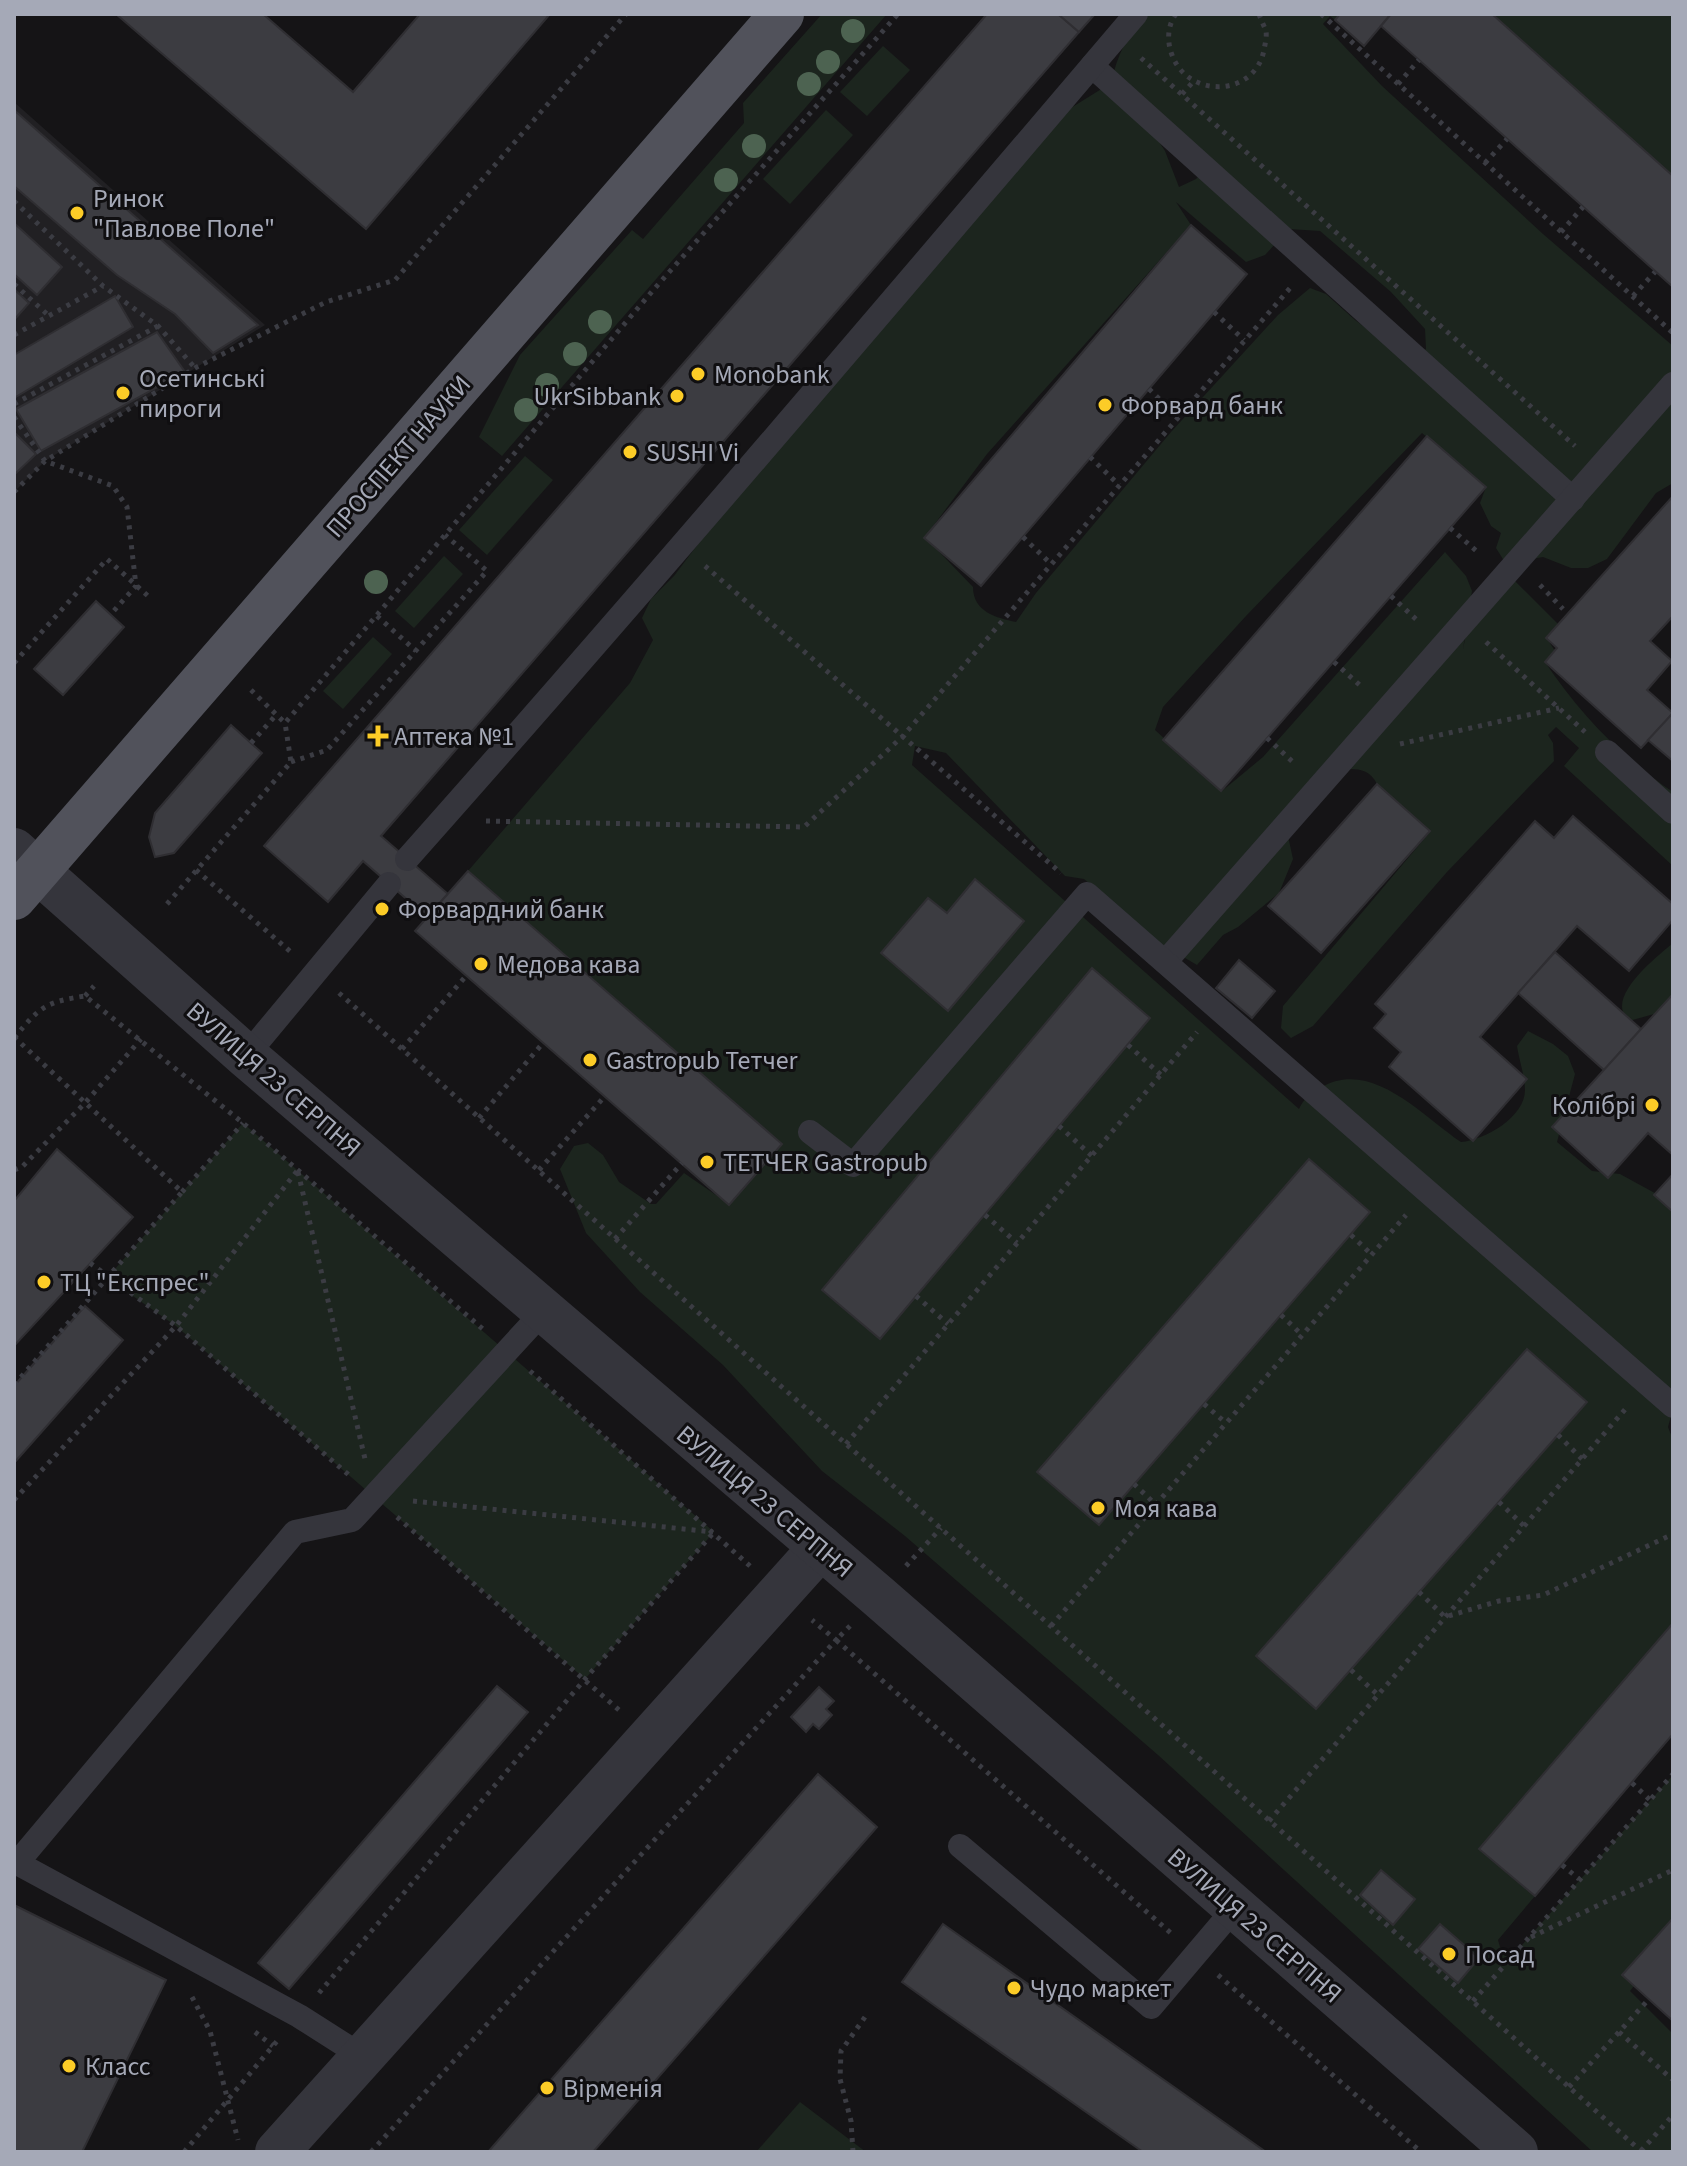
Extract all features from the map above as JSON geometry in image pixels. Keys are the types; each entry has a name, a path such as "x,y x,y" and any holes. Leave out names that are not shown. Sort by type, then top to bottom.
{"main road":[{"name":"ПРОСПЕКТ НАУКИ","path":"22,873 782,14"}],"street":[{"name":"ВУЛИЦЯ 23 СЕРПНЯ","path":"22,873 246,1056 821,1547 1516,2152"},
{"path":"277,2152 821,1547"}],"lane":[{"path":"407,859 682,547 1136,14"},
{"path":"1092,66 1573,499"},
{"path":"1166,961 1673,384"},
{"path":"1607,752 1673,812"},
{"path":"246,1056 389,884"},
{"path":"810,1132 853,1165 1087,894 1673,1406"},
{"path":"362,2056 299,2016 17,1863 295,1532 352,1520 543,1312"},
{"path":"960,1846 1151,2007 1235,1908"}],"path":[{"path":"14,492 45,461 195,368 326,302 395,280 626,14"},
{"path":"285,723 666,276 898,14"},
{"path":"1176,14 1168,43 1176,66 1193,82 1219,89 1244,81 1262,61 1267,34 1259,14"},
{"path":"1321,14 1673,333"},
{"path":"1116,37 1599,468"},
{"path":"1398,84 1419,60"},
{"path":"1182,94 1193,82"},
{"path":"1485,163 1507,139"},
{"path":"14,201 103,286 158,326 195,368"},
{"path":"1561,232 1583,207"},
{"path":"442,820 804,827 903,736 1312,262"},
{"path":"1633,296 1655,272"},
{"path":"14,284 49,316"},
{"path":"14,335 103,286"},
{"path":"1214,312 1244,340"},
{"path":"14,404 158,326"},
{"path":"1149,389 1178,417"},
{"path":"14,417 45,461 113,486 127,507 136,586 110,615"},
{"path":"1090,457 1119,485"},
{"path":"1450,528 1504,576"},
{"path":"167,904 291,762 327,750 487,571 445,535"},
{"path":"1023,537 1051,564"},
{"path":"682,547 1087,894"},
{"path":"14,663 107,559 148,596"},
{"path":"1391,596 1444,644"},
{"path":"377,616 416,651"},
{"path":"1464,621 1607,752"},
{"path":"249,688 285,723 291,762"},
{"path":"1344,756 1559,708"},
{"path":"251,743 277,714"},
{"path":"196,870 539,1170 1642,2152 1673,2115"},
{"path":"402,1049 466,976"},
{"path":"94,986 85,996 53,1001 34,1013 14,1038 182,1192"},
{"path":"85,996 298,1170 714,1532 779,1594 836,1640 1421,2152"},
{"path":"846,1444 1219,1007"},
{"path":"14,1170 22,1167 85,1103 141,1039"},
{"path":"479,1118 543,1043"},
{"path":"1128,1045 1161,1075"},
{"path":"539,1170 605,1096"},
{"path":"14,1385 243,1123"},
{"path":"1059,1126 1092,1156"},
{"path":"615,1239 682,1163"},
{"path":"298,1170 374,1497 649,1738"},
{"path":"14,1500 176,1326 298,1170"},
{"path":"1051,1626 1427,1190"},
{"path":"985,1215 1017,1243"},
{"path":"1351,1235 1372,1255"},
{"path":"90,1263 107,1278"},
{"path":"916,1296 948,1324"},
{"path":"1281,1315 1302,1335"},
{"path":"1269,1821 1647,1384"},
{"path":"1204,1404 1226,1423"},
{"path":"1558,1435 1582,1459"},
{"path":"1134,1484 1155,1504"},
{"path":"1499,1502 1524,1526"},
{"path":"371,2152 941,1528"},
{"path":"184,2152 585,1679 714,1532"},
{"path":"1445,1617 1499,1601 1543,1595 1673,1534"},
{"path":"1419,1592 1445,1617"},
{"path":"1351,1670 1378,1695"},
{"path":"1473,2001 1673,1774"},
{"path":"1632,1783 1650,1800"},
{"path":"1562,1865 1579,1879"},
{"path":"1526,1939 1673,1870"},
{"path":"192,1996 210,2031 241,2152"},
{"path":"1569,2087 1649,1999"},
{"path":"853,2152 851,2121 840,2079 841,2051 865,2017"},
{"path":"1619,2032 1673,2080"}],"shaded area":[{"path":"822,14 887,14 502,456 479,437 520,355 632,230 643,239 744,123 743,103"},
{"path":"1146,14 1340,14 1335,20 1330,16 1323,24 1382,86 1543,234 1673,346 1673,483 1656,493 1607,559 1588,568 1571,568 1543,557 1506,564 1496,548 1501,533 1491,526 1480,503 1486,487 1422,433 1163,707 1155,730 1222,791 1263,757 1445,552 1466,576 1472,591 1463,649 1468,625 1512,578 1558,624 1546,637 1555,651 1545,662 1572,699 1603,733 1636,765 1673,792 1673,866 1564,766 1579,748 1556,727 1548,735 1553,743 1554,761 1447,872 1313,1026 1291,1038 1281,1028 1283,1006 1430,832 1369,774 1358,770 1332,770 1288,836 1293,859 1279,893 1238,927 1223,935 1197,965 1156,941 1084,879 1065,876 946,753 915,746 912,765 1299,1109 1305,1099 1320,1088 1339,1080 1358,1080 1395,1094 1461,1142 1481,1137 1511,1118 1523,1100 1525,1085 1517,1046 1528,1031 1568,1056 1575,1074 1557,1142 1592,1171 1620,1174 1673,1203 1673,1409 1668,1427 1673,1440 1673,1623 1479,1849 1535,1896 1498,1940 1500,1947 1515,1953 1673,1775 1673,1919 1622,1975 1634,1986 1630,1991 1673,2034 1673,2152 1593,2152 1158,1755 905,1536 822,1471 723,1365 640,1292 586,1233 560,1169 574,1146 588,1143 603,1155 619,1182 651,1204 656,1204 684,1173 729,1204 781,1144 468,871 630,683 653,640 642,618 651,599 674,576 722,512 1058,116 1111,83 1124,46","holes":["1154,134 1210,164 1196,179 1179,187 1165,151","1176,202 1246,262 1265,255 1289,229 1320,231 1391,292 1425,329 1426,349 1411,361 1355,320 1326,294 1310,288 1278,315 1171,432 1036,593 1016,622 994,616 982,608 974,596 973,587 925,537 987,454 1191,225"]},
{"path":"1492,14 1673,14 1673,176"},
{"path":"883,46 910,70 867,116 840,92"},
{"name":"Ринок \"Павлове Поле\"","path":"14,102 265,325 45,461 14,492"},
{"path":"826,110 853,135 790,204 763,179"},
{"path":"525,456 553,480 487,555 459,530"},
{"path":"444,556 463,574 414,628 395,611"},
{"path":"373,637 392,654 343,709 323,691"},
{"path":"1673,943 1673,994 1654,1014 1629,1021 1623,1012 1627,990 1645,968"},
{"path":"243,1123 714,1532 585,1679 176,1326 107,1278"},
{"path":"800,2102 866,2152 756,2152"}],"building":[{"path":"116,14 263,14 353,92 420,14 550,14 366,229"},
{"path":"987,14 1058,14 1079,32 381,836 448,894 427,917 363,861 328,902 264,846"},
{"path":"1058,14 1095,14 1079,32"},
{"path":"1340,14 1391,14 1364,46 1335,20"},
{"path":"1391,14 1492,14 1673,176 1673,287 1381,26"},
{"path":"14,110 258,325 213,353 175,314 117,275 14,186"},
{"path":"14,223 62,267 37,295 14,274"},
{"path":"1191,225 1247,274 981,586 924,538"},
{"path":"14,289 29,303 14,320"},
{"path":"115,296 133,327 14,398 14,355"},
{"path":"157,332 185,372 41,451 16,409"},
{"path":"14,432 36,454 14,475"},
{"path":"1427,436 1486,487 1221,791 1163,740"},
{"path":"1673,496 1673,616 1650,641 1672,661 1647,690 1673,713 1641,748 1545,662 1557,648 1546,638"},
{"path":"96,601 124,627 63,695 34,669"},
{"path":"1673,713 1673,761 1648,740"},
{"path":"231,725 262,753 174,853 155,857 149,837 155,813"},
{"path":"1377,784 1430,831 1321,953 1268,906"},
{"path":"1573,816 1673,904 1673,920 1629,971 1577,926 1480,1037 1527,1079 1473,1141 1389,1067 1401,1052 1374,1028 1386,1014 1375,1004 1535,821 1554,838"},
{"path":"468,871 782,1144 729,1205 415,931"},
{"path":"975,879 1024,921 948,1011 881,953 928,898 947,913"},
{"path":"1555,952 1641,1029 1604,1070 1518,993"},
{"path":"1239,960 1275,991 1252,1018 1216,988"},
{"path":"1092,968 1150,1018 880,1339 822,1290"},
{"path":"1673,994 1673,1155 1648,1133 1608,1178 1552,1127"},
{"name":"ТЦ \"Експрес\"","path":"57,1149 133,1217 14,1346 14,1201"},
{"path":"1309,1159 1370,1212 1099,1525 1037,1472"},
{"path":"1673,1174 1673,1212 1654,1195"},
{"path":"85,1306 123,1340 14,1463 14,1386"},
{"path":"1527,1349 1587,1402 1316,1709 1256,1656"},
{"path":"1673,1623 1673,1734 1535,1896 1479,1849"},
{"path":"497,1686 528,1712 289,1989 258,1963"},
{"path":"819,1687 834,1701 826,1709 832,1715 819,1729 813,1724 806,1732 791,1717"},
{"path":"818,1774 877,1827 593,2152 488,2152"},
{"path":"1381,1870 1415,1899 1393,1925 1360,1895"},
{"name":"Класс","path":"14,1905 166,1980 82,2152 14,2152"},
{"path":"1673,1918 1673,2021 1622,1975"},
{"path":"943,1924 1266,2152 1143,2152 938,2008 902,1982"},
{"name":"Посад","path":"1440,1924 1479,1958 1458,1983 1418,1949"}],"place":[{"name":"Ринок \"Павлове Поле\"","path":"77,213"},
{"name":"Monobank","path":"698,374"},
{"name":"Осетинські пироги","path":"123,393"},
{"name":"UkrSibbank","path":"677,396"},
{"name":"Форвард банк","path":"1105,405"},
{"name":"SUSHI Vi","path":"630,452"},
{"name":"Аптека №1","path":"378,736"},
{"name":"Форвардний банк","path":"382,909"},
{"name":"Медова кава","path":"481,964"},
{"name":"Gastropub Teтчеr","path":"590,1060"},
{"name":"Колібрі","path":"1652,1105"},
{"name":"ТЕТЧЕR Gastropub","path":"707,1162"},
{"name":"ТЦ \"Експрес\"","path":"44,1282"},
{"name":"Моя кава","path":"1098,1508"},
{"name":"Посад","path":"1449,1954"},
{"name":"Чудо маркет","path":"1014,1988"},
{"name":"Класс","path":"69,2066"},
{"name":"Вірменія","path":"547,2088"}]}
